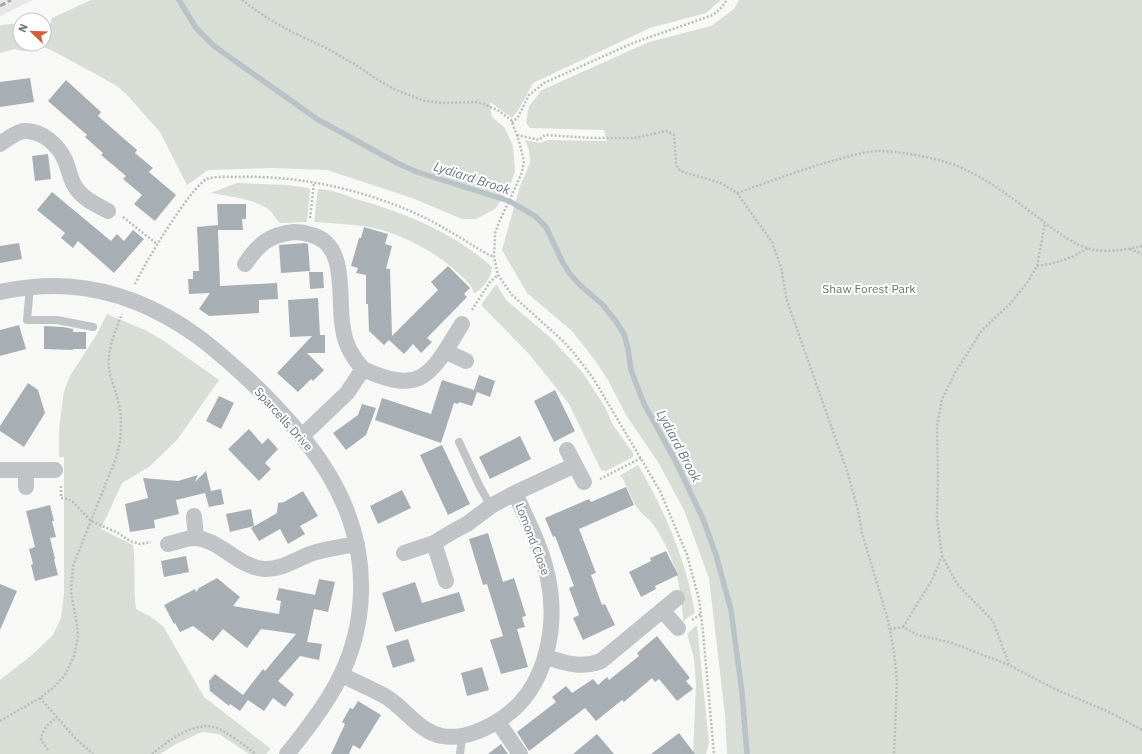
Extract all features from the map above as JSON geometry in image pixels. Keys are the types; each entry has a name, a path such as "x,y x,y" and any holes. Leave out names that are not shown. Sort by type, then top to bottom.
{"street":[{"path":"0,144 17,133 24,131 34,132 47,139 58,148 80,194 108,211"},
{"path":"245,264 258,247 271,237 295,232 309,234 322,239 331,247 337,266 344,336 355,360 363,369 390,380 403,382 417,380 428,373 445,351 462,324"},
{"name":"Sparcells Drive","path":"0,292 30,287 56,285 74,286 129,300 181,324 199,336 269,400 302,436 324,466 342,499 353,528 357,544 361,578 360,608 353,643 342,675 316,718 287,754"},
{"path":"445,351 466,361"},
{"path":"302,436 347,393 363,369"},
{"path":"567,450 584,482"},
{"name":"Lomond Close","path":"404,553 434,542 467,524 491,506 574,465"},
{"path":"0,470 55,470"},
{"path":"26,470 26,487"},
{"name":"Lomond Close","path":"342,675 397,704 414,721 431,732 441,736 462,737 498,722 510,713 524,699 536,681 546,658 552,604 548,577 538,547 515,493"},
{"path":"194,516 196,538"},
{"path":"168,544 196,538 207,541 252,566 265,569 281,567 314,553 357,544"},
{"path":"434,542 446,581"},
{"path":"546,658 579,665 593,664 608,655 677,598"},
{"path":"662,610 678,628"},
{"path":"498,722 520,754"}],"lane":[{"path":"30,287 27,320 58,320 93,327"},
{"path":"459,442 480,487 491,506"},
{"path":"460,754 462,737"}],"path":[{"path":"242,0 267,18 326,48 396,90 424,101 444,103 477,102 484,104 506,116 512,123 524,161 522,172 495,233 494,256 498,275 512,294 545,323 574,353 604,393 614,415 652,475 668,509 687,556 695,585 704,632 714,747 713,754"},
{"path":"512,123 518,117 529,95 544,83 633,43 713,15 727,0"},
{"path":"517,135 539,140 545,135 591,138 634,138 666,131 674,135 676,164 680,171 721,183 737,193 772,242 781,267 787,301 847,471 857,506 862,533 890,629 894,652 896,681 894,754"},
{"path":"737,193 810,168 854,155 879,151 904,154 934,159 967,170 995,186 1060,234 1081,246 1112,251 1142,246"},
{"path":"0,721 40,698 54,687 65,675 74,656 78,637 72,598 71,580 73,566 120,445 120,413 109,367 109,356 116,328 139,275 157,244 185,203 205,180 259,176 314,183 351,191 398,206 450,231 480,250 494,256"},
{"path":"309,234 314,183"},
{"path":"108,211 123,217 157,244"},
{"path":"1009,665 993,621 957,584 942,556 937,518 937,426 942,399 955,373 982,330 1010,304 1027,283 1037,266 1045,223"},
{"path":"1037,266 1055,263 1074,257 1088,248"},
{"path":"1129,249 1142,254"},
{"path":"462,324 490,282 498,275"},
{"path":"584,482 592,483 641,458"},
{"path":"55,470 61,469 61,498 68,499 73,502 91,521 118,533 135,543 158,541 168,544"},
{"path":"903,627 932,580 942,556"},
{"path":"890,629 903,627 918,635 952,643 1009,665 1056,689 1109,712 1142,730"},
{"path":"40,698 76,739 93,754"},
{"path":"48,750 40,740 42,732 46,726 57,717"},
{"path":"152,754 192,728 208,726 217,728 256,754"}],"shaded area":[{"path":"0,0 33,0 0,16"}],"green space":[{"path":"91,0 721,0 706,13 650,28 533,83 519,109 512,118 490,102 492,117 505,128 513,146 515,172 507,192 495,209 476,219 462,219 412,198 327,170 272,168 208,170 187,185 160,132 128,96 117,86 52,51 52,18"},
{"name":"Shaw Forest Park","path":"739,0 1142,0 1142,754 727,754 725,715 709,578 684,510 658,462 626,415 608,380 594,359 572,331 527,293 502,250 520,186 530,163 529,150 525,140 540,143 548,140 607,141 604,130 530,128 526,123 529,106 542,90 649,42 711,26 734,9"},
{"path":"12,24 12,50 0,53 0,26"},
{"path":"237,183 287,185 308,188 310,190 307,222 280,223 270,210 256,203 241,198 211,193"},
{"path":"318,189 337,192 410,217 428,225 461,244 492,267 489,278 481,289 474,293 467,282 448,264 413,242 374,228 314,222"},
{"path":"497,285 506,300 551,338 583,373 605,407 613,425 633,453 633,457 606,471 601,470 569,404 530,355 481,305"},
{"path":"107,314 145,330 164,341 219,380 177,440 149,467 122,483 101,529 133,545 136,609 151,617 163,626 204,697 271,749 266,754 249,754 219,734 202,732 176,744 160,754 0,754 0,680 32,655 53,635 61,618 64,594 64,457 59,457 59,429 64,391 70,376 97,334"},
{"path":"638,465 666,518 686,574 695,613 683,621 681,595 675,569 666,545 652,523 636,506 622,477 619,476"},
{"path":"697,625 709,743 706,754 693,754 696,685 694,658 687,634"}],"building":[{"path":"30,78 34,102 0,107 0,82"},
{"path":"66,80 101,112 98,116 137,150 135,153 153,168 149,172 176,195 155,221 134,204 142,195 123,179 126,176 101,155 103,153 85,137 87,135 48,101"},
{"path":"48,154 51,179 35,181 32,156"},
{"path":"52,192 111,241 117,234 124,241 133,230 144,239 114,273 78,241 73,248 61,238 65,233 37,210"},
{"path":"217,204 246,204 246,219 242,219 243,230 218,230 220,286 277,283 278,299 259,300 259,313 209,316 199,309 210,293 189,294 188,279 193,279 193,271 199,271 197,227 218,225"},
{"path":"364,227 388,234 385,244 392,246 386,269 390,269 392,336 438,290 431,282 448,266 470,288 464,294 467,297 427,338 432,342 421,353 413,344 404,354 389,340 384,345 369,331 368,304 366,304 366,275 356,273 358,268 351,266 359,238 361,238"},
{"path":"19,243 22,259 0,263 0,246"},
{"path":"308,244 310,271 281,273 279,245"},
{"path":"309,272 323,272 324,288 310,289"},
{"path":"318,298 320,335 325,335 325,353 307,353 324,370 313,381 311,379 298,392 277,373 312,336 290,337 288,300"},
{"path":"19,325 26,349 0,356 0,330"},
{"path":"44,326 73,329 73,332 86,332 86,349 44,349"},
{"path":"479,375 495,381 490,397 477,392 472,406 459,402 458,404 454,403 441,443 375,420 382,398 431,414 442,380 474,390"},
{"path":"28,383 38,390 45,413 24,447 0,431 0,426"},
{"path":"555,390 575,431 554,442 534,401"},
{"path":"219,396 234,403 221,429 206,421"},
{"path":"362,404 376,408 366,435 346,450 333,433 358,415"},
{"path":"249,429 262,444 268,438 278,449 265,463 271,469 259,481 228,449"},
{"path":"520,436 531,459 490,479 479,457"},
{"path":"442,445 470,504 448,515 420,455"},
{"path":"206,471 211,491 221,489 224,504 209,507 205,493 176,500 179,514 154,520 155,528 130,532 125,504 148,498 143,478 178,481 198,475 195,482"},
{"path":"626,487 634,505 579,529 596,573 591,575 602,605 605,604 615,625 583,640 573,618 579,615 569,588 574,586 555,536 553,537 545,518 589,499 591,502"},
{"path":"402,490 411,508 378,524 370,506"},
{"path":"303,491 318,516 300,526 305,534 288,544 280,529 259,541 251,528 277,513 278,503 284,502"},
{"path":"50,505 56,537 50,538 58,575 35,581 29,549 35,547 26,511"},
{"path":"251,509 254,526 230,532 226,514"},
{"path":"488,533 503,582 514,578 526,616 522,617 525,627 517,629 528,667 501,674 490,640 503,636 487,584 483,585 469,539"},
{"path":"666,551 678,575 655,586 656,589 641,597 629,572 651,561 650,558"},
{"path":"186,556 189,572 164,577 161,561"},
{"path":"217,578 240,597 233,606 279,614 281,601 276,600 279,588 315,595 319,579 335,582 328,612 314,609 307,642 322,644 319,660 300,656 278,681 294,694 285,707 273,698 264,711 248,700 240,711 230,704 229,706 210,691 209,681 215,674 243,695 263,669 265,671 296,634 261,629 247,648 223,629 213,641 193,626 180,632 175,623 174,624 164,605 195,589 196,592 199,588"},
{"path":"415,582 422,603 459,592 465,611 395,632 382,593"},
{"path":"0,584 17,591 0,630"},
{"path":"657,636 690,678 686,681 693,689 677,701 659,679 655,682 652,678 624,702 622,700 596,721 585,708 529,751 517,732 556,702 552,697 566,686 572,693 593,679 598,685 607,677 609,680 639,656 637,653"},
{"path":"408,639 415,661 393,668 386,646"},
{"path":"482,667 489,690 467,696 461,673"},
{"path":"358,701 381,715 360,749 353,745 349,754 331,754 345,724 342,722 350,708 353,709"},
{"path":"679,733 695,754 651,754"},
{"path":"597,734 614,754 573,754"},
{"path":"501,744 508,754 488,754"}],"waterway":[{"name":"Lydiard Brook","path":"179,0 196,28 214,46 317,119 397,163 417,172 509,201 535,216 546,227 563,263 570,274 581,286 603,305 624,334 631,370 644,404 676,462 703,519 716,555 731,610 742,692 747,754"}],"railway":[{"path":"0,6 11,0"}]}
